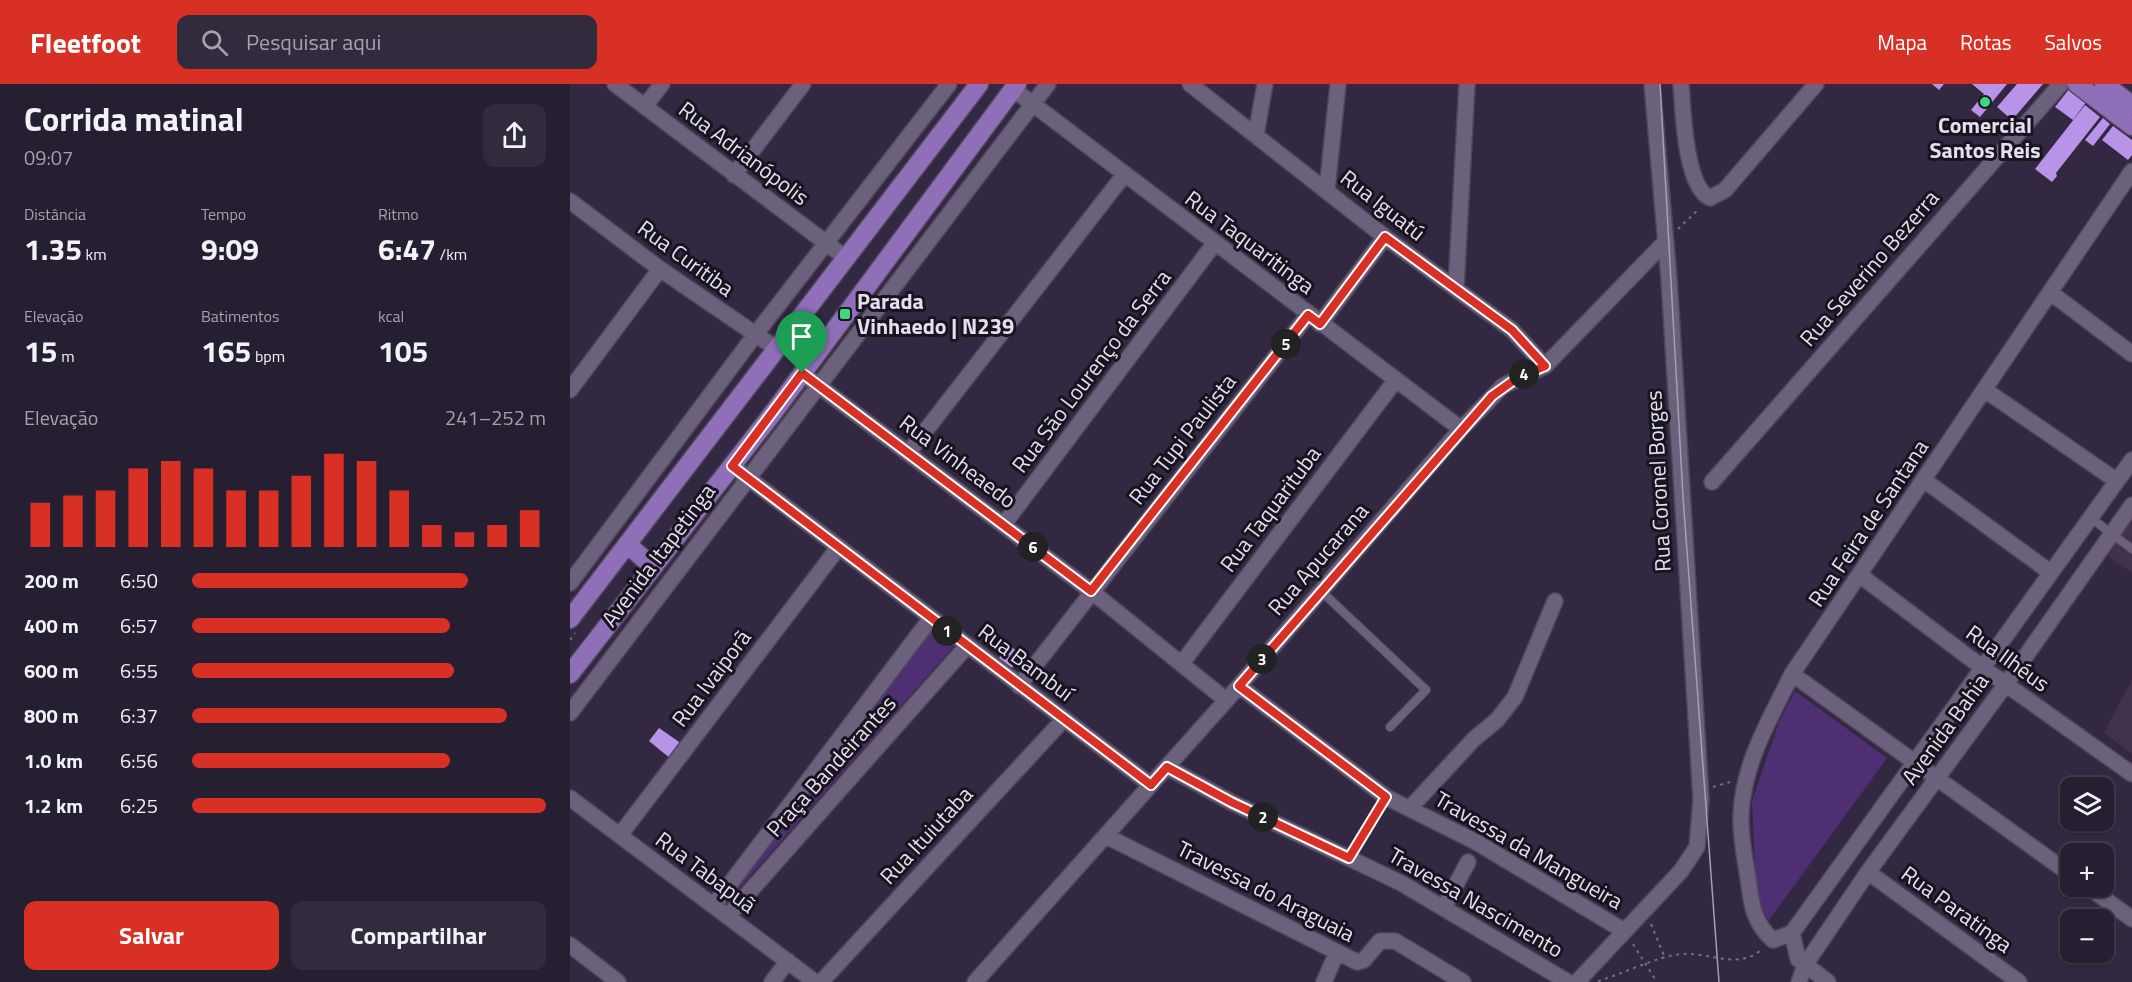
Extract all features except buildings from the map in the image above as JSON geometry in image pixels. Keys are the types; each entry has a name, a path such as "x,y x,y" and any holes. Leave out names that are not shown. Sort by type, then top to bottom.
{"main road":[{"name":"Avenida Itapetinga","path":"570,619 979,84"},
{"path":"2077,84 2132,126"},
{"path":"2104,84 2132,105"},
{"name":"Avenida Itapetinga","path":"570,674 732,466 1015,87"},
{"path":"955,115 981,133"},
{"path":"922,158 947,178"},
{"path":"627,544 653,567"}],"street":[{"name":"Rua Adrianópolis","path":"615,84 846,258"},
{"path":"645,106 662,84"},
{"path":"734,175 803,84"},
{"path":"570,583 755,335 949,84"},
{"name":"Avenida Itapetinga","path":"570,713 747,477 1048,84"},
{"name":"Rua Iguatú","path":"1190,84 1385,237 1512,330 1545,366"},
{"path":"1256,135 1265,84"},
{"path":"1327,190 1338,84"},
{"path":"1456,288 1467,84"},
{"name":"Rua Coronel Borges","path":"1577,982 1681,871 1697,848 1701,799 1666,241 1652,84"},
{"path":"1681,84 1686,143 1691,164 1700,189 1710,198 1725,189 1816,84"},
{"name":"Rua Severino Bezerra","path":"1712,482 2061,84"},
{"name":"Rua Taquaritinga","path":"1015,87 1032,104 1124,175 1461,429"},
{"name":"Rua Feira de Santana","path":"1768,936 1752,906 1742,832 1745,781 1753,755 1792,674 1861,576 2132,171"},
{"path":"909,452 1124,175"},
{"name":"Rua Curitiba","path":"570,201 660,269 777,349"},
{"name":"Rua Tupi Paulista","path":"1019,686 1091,591 1314,319 1385,237"},
{"name":"Rua Apucarana","path":"975,982 1239,686 1461,429 1503,386 1545,366 1666,241"},
{"name":"Rua São Lourenço da Serra","path":"1004,524 1214,244"},
{"path":"570,390 660,269"},
{"path":"2051,293 2132,354"},
{"name":"Rua Vinheaedo","path":"802,373 1091,591 1226,700"},
{"name":"Rua Taquarituba","path":"1182,663 1395,381"},
{"path":"1984,390 2117,481"},
{"name":"Avenida Bahia","path":"1792,933 1913,761 1983,668 2132,460"},
{"name":"Rua Bambuí","path":"732,466 1151,785"},
{"path":"1924,480 2050,572"},
{"name":"Avenida Bahia","path":"1799,982 1805,965 1868,872 2006,684 2132,505"},
{"name":"Rua Ivaiporã","path":"620,835 838,548"},
{"name":"Rua Ilhéus","path":"1861,576 1983,668 2132,774"},
{"name":"Travessa da Mangueira","path":"1411,807 1474,739 1492,725 1515,697 1555,601"},
{"name":"Praça Bandeirantes","path":"714,905 931,618"},
{"name":"Praça Bandeirantes","path":"728,916 968,646"},
{"path":"1792,674 2060,867"},
{"name":"Travessa da Mangueira","path":"1239,686 1386,797 1411,807 1476,842 1624,931"},
{"name":"Rua Ituiutaba","path":"821,982 1064,719"},
{"name":"Travessa Nascimento","path":"1167,767 1231,802 1349,858 1444,907 1568,982"},
{"name":"Rua Tabapuã","path":"570,798 815,982"},
{"name":"Travessa do Araguaia","path":"1106,837 1357,962 1364,960 1380,942 1395,941 1463,982"},
{"path":"1444,907 1467,862"},
{"name":"Rua Paratinga","path":"1868,872 2019,982"},
{"path":"2102,897 2132,919"},
{"path":"1768,936 1792,933 1798,959 1828,982"},
{"path":"570,945 598,976 618,982"},
{"path":"1324,982 1337,952"},
{"path":"772,982 788,961"}],"lane":[{"path":"2091,519 2132,549"},
{"path":"1321,591 1426,690 1390,728"},
{"path":"1349,858 1386,797"}],"path":[{"path":"1666,241 1710,198"},
{"path":"1701,799 1719,783 1745,781"},
{"path":"1645,908 1665,958"},
{"path":"1624,931 1657,982"},
{"path":"1595,982 1665,958 1698,954 1738,961 1757,953 1768,936"}],"shaded area":[{"path":"2130,523 2132,525 2132,573 2108,556"},
{"path":"931,627 954,646 727,902"},
{"path":"2132,679 2132,754 2104,733"},
{"path":"1795,691 1887,758 1769,920 1757,904 1752,801 1779,722"}],"tram line":[{"path":"1660,84 1683,497 1719,982"}],"place":[{"name":"Comercial Santos Reis","path":"1985,102"},
{"name":"Parada Vinhaedo | N239","path":"845,314"}],"route":[{"path":"1385,237 1512,330 1535,352 1545,366 1517,378 1492,396 1239,686 1386,797 1349,858 1231,802 1167,767 1151,785 732,466 802,373 1091,591 1308,315 1320,324 1385,237"}]}
